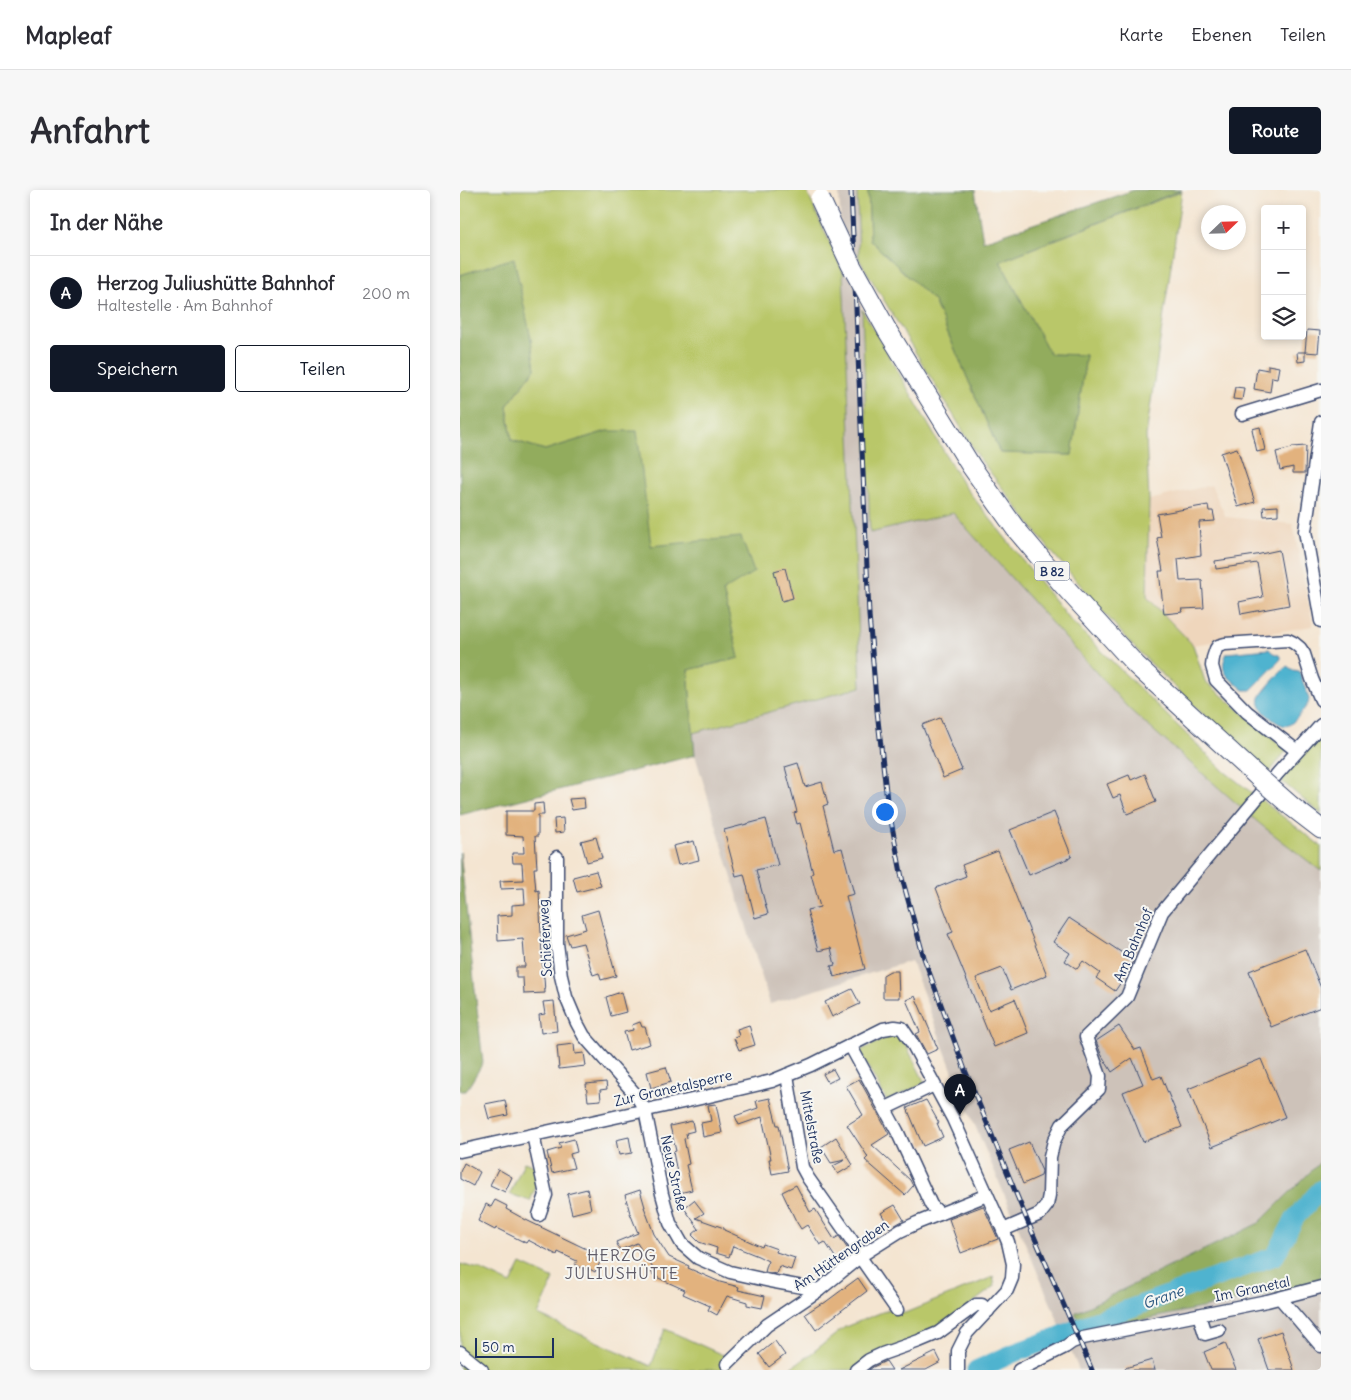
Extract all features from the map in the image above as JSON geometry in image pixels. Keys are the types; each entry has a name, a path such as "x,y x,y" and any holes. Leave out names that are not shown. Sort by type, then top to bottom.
{"highway":[{"name":"B 82","path":"818,194 851,265 887,330 971,466 1015,528 1064,586 1136,665 1258,777 1321,830"}],"street":[{"path":"1242,414 1321,390"},
{"path":"1321,422 1305,531 1321,621"},
{"path":"1297,751 1248,712 1216,680 1212,666 1218,646 1288,640 1294,642 1304,654 1321,700"},
{"name":"Am Bahnhof","path":"1003,1230 1040,1214 1047,1205 1050,1157 1054,1141 1062,1125 1099,1089 1100,1076 1086,1037 1126,997 1162,912 1278,773 1321,725"},
{"name":"Schieferweg","path":"557,857 557,942 561,976 566,997 584,1036 636,1095 645,1110"},
{"name":"Zur Granetalsperre","path":"460,1152 772,1081 883,1029 895,1027 902,1028 907,1034 934,1085"},
{"path":"850,1045 886,1108 931,1205 940,1214"},
{"name":"Mittelstraße","path":"787,1075 802,1167 897,1310"},
{"path":"886,1108 934,1085 953,1120 1008,1242 1013,1264 1012,1278 1007,1290 966,1333 958,1351 958,1370"},
{"name":"Neue Straße","path":"645,1110 662,1194 670,1223 682,1244 698,1258 730,1272 770,1282 819,1290"},
{"path":"534,1135 546,1195 539,1215"},
{"name":"Am Hüttengraben","path":"727,1364 767,1325 819,1290 861,1256 917,1223 987,1195"},
{"name":"Im Granetal","path":"1019,1370 1083,1338 1199,1316 1321,1287"},
{"path":"1280,1298 1321,1346"},
{"path":"856,1370 869,1360 938,1333 976,1305 982,1305 988,1311"},
{"path":"1199,1316 1205,1334 1219,1330"},
{"path":"460,1352 482,1370"}],"shaded area":[{"path":"839,190 857,190 870,533 953,513 1129,709 1260,824 1321,871 1321,1161 1259,1223 1075,1314 1301,1287 1321,1281 1321,1370 1079,1370 957,1083 911,961 770,1004 695,755 693,733 861,687"},
{"path":"1211,485 1226,517 1293,524 1313,626 1193,645 1147,597 1149,500"}],"green space":[{"path":"460,190 806,190 843,272 861,687 693,733 688,670 739,658 723,591 650,546 607,431 545,450 512,440 507,406 535,369 514,259 460,275"},
{"path":"857,190 868,190 870,240 934,301 1000,453 1072,455 1086,355 1050,354 1000,261 1182,191 1146,436 1149,500 1147,597 1193,645 1205,681 1287,750 1269,773 1218,729 1132,645 1050,550 980,459 859,259"},
{"path":"868,190 975,190 983,241 1134,190 1182,190 1000,261 1050,354 1086,355 1072,455 1000,453 934,301 870,240"},
{"path":"514,258 531,339 535,369 507,406 512,440 545,450 607,431 637,431 651,546 741,537 754,572 723,591 739,658 688,670 695,755 460,815 460,275"},
{"path":"862,309 962,483 1070,620 1225,772 1321,846 1321,871 1260,824 1129,709 953,513 870,533"},
{"path":"1321,734 1321,814 1280,780"},
{"path":"460,852 483,1063 466,1091 460,1091"},
{"path":"893,1035 898,1036 905,1043 925,1083 887,1101 859,1051"},
{"path":"1321,1161 1321,1281 1266,1295 1086,1331 1075,1313 1259,1223"},
{"path":"524,1162 535,1166 538,1182 530,1201 510,1194"},
{"path":"460,1264 479,1269 511,1284 521,1264 554,1279 538,1315 651,1366 665,1329 725,1356 730,1366 728,1370 460,1370"},
{"path":"993,1277 995,1286 943,1325 852,1370 787,1370 845,1327 890,1309 905,1313"}],"water":[{"path":"1269,649 1279,655 1281,659 1251,690 1244,690 1226,674 1223,666 1227,653"},
{"path":"1287,666 1299,671 1309,699 1308,704 1297,718 1286,726 1269,717 1260,706 1260,697"}],"building":[{"path":"1307,330 1320,331 1318,353 1305,352"},
{"path":"1297,352 1305,352 1305,361 1298,362"},
{"path":"1268,365 1279,367 1277,378 1272,377 1270,392 1254,389 1257,368 1268,370"},
{"path":"1235,387 1244,388 1242,400 1233,399"},
{"path":"1260,427 1265,450 1257,452 1252,429"},
{"path":"1306,446 1305,473 1293,473 1293,467 1280,470 1276,452 1292,447"},
{"path":"1237,448 1255,502 1238,507 1221,453"},
{"path":"1208,505 1209,511 1213,511 1215,521 1199,522 1201,555 1178,559 1180,581 1202,580 1204,608 1182,609 1183,612 1164,614 1159,571 1163,571 1157,538 1161,537 1157,514"},
{"path":"1278,506 1278,515 1264,516 1263,507"},
{"path":"1279,550 1289,605 1241,614 1239,602 1263,597 1257,563 1216,569 1215,561"},
{"path":"785,568 793,598 782,601 774,571"},
{"path":"940,718 962,770 943,778 922,725"},
{"path":"798,763 805,787 822,782 828,804 823,806 834,850 842,848 854,894 846,896 865,969 834,977 831,966 835,965 831,948 818,951 807,910 820,907 800,823 797,824 794,813 797,812 785,767"},
{"path":"1145,774 1156,802 1127,814 1120,795 1113,798 1107,784 1129,775 1131,780"},
{"path":"584,798 585,808 572,810 569,799"},
{"path":"543,803 544,815 538,815 538,836 535,836 537,868 534,868 536,891 539,890 545,993 524,994 523,978 516,978 516,967 525,967 523,939 498,941 497,916 512,915 512,905 525,904 524,888 501,889 500,881 523,880 522,863 513,863 512,853 524,853 523,836 506,835 506,811 534,811 534,804"},
{"path":"1054,812 1072,857 1029,875 1010,830"},
{"path":"563,818 564,832 555,833 554,819"},
{"path":"766,819 778,865 756,870 768,914 755,918 744,874 736,876 724,830"},
{"path":"596,837 602,858 587,862 581,841"},
{"path":"694,841 699,860 678,865 673,846"},
{"path":"998,851 1047,975 1011,990 1002,968 976,978 989,1010 1015,999 1028,1033 994,1047 948,934 953,932 936,888 966,876 962,865"},
{"path":"596,871 601,886 577,892 573,877"},
{"path":"598,910 616,976 601,980 599,973 593,975 583,943 570,946 566,935 586,929 582,915"},
{"path":"1069,918 1133,960 1130,969 1115,991 1096,978 1100,973 1083,961 1077,969 1065,961 1070,953 1053,942"},
{"path":"1305,949 1321,988 1321,1007 1271,1027 1249,971"},
{"path":"890,971 898,971 899,998 883,998 883,975"},
{"path":"852,989 860,1004 832,1017 825,1002"},
{"path":"621,992 626,1012 611,1016 606,997"},
{"path":"915,996 938,1049 927,1054 916,1034 920,1032 906,1000"},
{"path":"554,1001 557,1031 541,1033 539,1015 545,1014 543,1002"},
{"path":"640,1022 642,1027 645,1027 650,1044 629,1050 624,1032 633,1030 632,1025"},
{"path":"749,1025 755,1045 739,1050 734,1038 739,1036 737,1029"},
{"path":"1119,1026 1135,1050 1141,1048 1153,1079 1161,1076 1182,1127 1143,1142 1123,1092 1143,1084 1132,1058 1112,1072 1101,1054 1096,1041"},
{"path":"574,1044 575,1054 584,1053 586,1066 559,1069 557,1046"},
{"path":"1261,1059 1285,1117 1212,1147 1188,1089"},
{"path":"666,1067 671,1082 651,1088 647,1072"},
{"path":"833,1069 838,1078 828,1083 823,1074"},
{"path":"859,1079 889,1134 872,1145 910,1180 913,1186 905,1195 865,1160 868,1157 847,1125 863,1115 846,1086"},
{"path":"606,1082 607,1089 600,1090 601,1100 588,1101 586,1084"},
{"path":"770,1098 777,1125 779,1125 788,1171 772,1174 769,1159 771,1159 762,1117 739,1125 735,1116 758,1108 756,1101"},
{"path":"505,1100 508,1115 489,1119 485,1104"},
{"path":"926,1100 939,1123 937,1123 943,1137 923,1146 907,1108"},
{"path":"716,1104 722,1133 703,1137 701,1123 711,1121 708,1105"},
{"path":"692,1121 694,1131 686,1133 687,1138 684,1139 689,1164 686,1165 692,1190 679,1193 675,1178 678,1178 673,1152 676,1151 670,1126"},
{"path":"629,1137 632,1153 619,1155 616,1140"},
{"path":"836,1137 853,1165 838,1174 833,1166 845,1160 831,1163 821,1147"},
{"path":"574,1139 577,1152 570,1154 574,1168 552,1173 547,1152 561,1148 559,1143"},
{"path":"1029,1142 1042,1171 1041,1176 1023,1184 1009,1150"},
{"path":"464,1163 480,1172 473,1186 460,1179 460,1172"},
{"path":"498,1169 512,1177 505,1192 490,1185"},
{"path":"796,1185 810,1212 815,1209 834,1239 839,1236 851,1254 839,1263 825,1242 820,1245 807,1225 801,1229 796,1221 782,1192"},
{"path":"587,1189 591,1209 572,1214 567,1194"},
{"path":"640,1190 654,1234 669,1257 689,1266 688,1268 720,1282 739,1287 738,1290 765,1296 762,1308 747,1305 747,1302 727,1296 717,1315 708,1310 710,1306 683,1294 685,1290 654,1276 651,1272 654,1270 637,1243 620,1250 616,1242 638,1233 625,1195"},
{"path":"495,1200 507,1206 506,1209 526,1220 603,1257 595,1272 586,1267 585,1270 575,1264 577,1261 558,1252 557,1255 528,1240 526,1243 478,1221 486,1204 491,1207"},
{"path":"694,1200 704,1213 696,1218 724,1228 724,1230 762,1247 763,1244 777,1249 776,1252 795,1258 791,1270 779,1266 776,1274 765,1272 768,1261 758,1256 733,1246 729,1257 716,1253 717,1248 699,1242 692,1235 699,1229 684,1208"},
{"path":"895,1205 904,1220 890,1228 881,1213"},
{"path":"983,1206 998,1239 961,1253 949,1219"},
{"path":"858,1278 867,1291 816,1330 805,1314 823,1304"},
{"path":"1281,1331 1294,1370 1269,1370 1258,1339"},
{"path":"775,1341 785,1355 769,1367 759,1354"},
{"path":"1225,1343 1236,1370 1211,1370 1204,1352"},
{"path":"936,1352 941,1362 926,1370 899,1370"},
{"path":"1152,1360 1155,1370 1125,1370 1125,1368"},
{"path":"886,1361 892,1370 869,1370 873,1367"}],"waterway":[{"name":"Grane","path":"976,1370 1087,1324 1275,1256 1295,1218 1321,1189"}],"railway":[{"path":"851,190 869,615 887,800 902,878 924,958 965,1070 1092,1370"}],"place":[{"name":"Herzog Juliushütte Bahnhof","path":"960,1115"}],"district":[{"name":"HERZOG JULIUSHÜTTE","path":"622,1264"}]}
